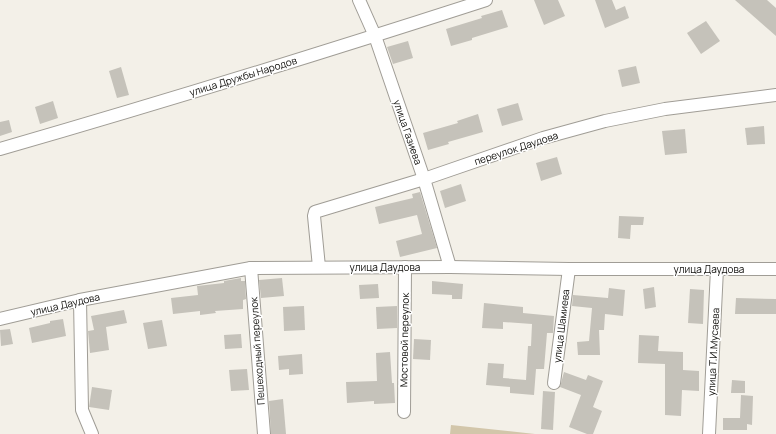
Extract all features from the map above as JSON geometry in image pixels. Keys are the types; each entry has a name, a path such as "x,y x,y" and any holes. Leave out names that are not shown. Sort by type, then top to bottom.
{"street":[{"name":"улица Газиева","path":"359,0 375,36 424,179 450,267"},
{"name":"улица Дружбы Народов","path":"0,149 118,115 375,36 486,0"},
{"name":"переулок Даудова","path":"319,267 314,216 316,212 424,179 543,138 605,121 665,109 776,95"},
{"name":"Мостовой переулок","path":"404,412 405,267"},
{"name":"улица Даудова","path":"0,319 80,300 251,268 450,267 569,269 776,269"},
{"name":"Пешеходный переулок","path":"251,268 264,434"},
{"name":"улица Шамиева","path":"554,383 569,269"},
{"name":"улица Т.И.Мусаева","path":"709,434 717,269"},
{"path":"80,300 82,410 92,434"}],"shaded area":[{"path":"451,425 535,434 450,434"}],"building":[{"path":"534,0 558,0 565,16 544,25"},
{"path":"595,0 612,0 616,10 625,6 629,18 605,28"},
{"path":"735,0 767,0 776,8 776,36"},
{"path":"502,10 508,27 451,46 446,29"},
{"path":"706,21 720,41 701,54 687,33"},
{"path":"408,41 413,58 393,64 387,47"},
{"path":"636,66 640,83 622,87 618,70"},
{"path":"121,67 129,95 117,98 109,71"},
{"path":"53,101 58,118 40,124 35,107"},
{"path":"518,103 523,120 502,126 497,109"},
{"path":"478,114 483,132 448,142 449,144 428,150 423,133 458,123 457,121"},
{"path":"9,120 12,132 0,136 0,122"},
{"path":"764,126 765,144 747,145 745,128"},
{"path":"685,129 687,153 665,155 662,131"},
{"path":"557,157 562,174 541,181 536,163"},
{"path":"461,184 466,201 445,208 440,191"},
{"path":"420,192 437,248 400,257 396,241 422,234 417,215 379,224 375,207 413,198 412,194"},
{"path":"619,216 644,217 643,225 631,225 630,239 618,238"},
{"path":"241,278 241,281 245,281 246,299 243,300 243,309 215,311 216,313 200,315 200,311 173,314 171,298 198,295 197,286 224,283 224,281"},
{"path":"282,278 284,296 261,298 259,280"},
{"path":"432,281 463,284 462,299 452,299 452,295 432,294"},
{"path":"378,284 379,298 360,299 359,285"},
{"path":"654,287 656,307 645,309 643,289"},
{"path":"609,288 625,290 623,316 605,314 604,330 599,330 600,355 578,355 577,342 589,341 592,308 572,306 573,295 608,298"},
{"path":"690,289 704,290 703,324 688,323"},
{"path":"736,298 776,299 776,314 735,314"},
{"path":"484,303 523,307 523,313 554,316 553,333 547,333 544,369 536,369 534,395 510,393 510,387 486,385 488,363 504,364 503,378 526,380 528,346 531,346 532,324 503,322 503,329 482,328"},
{"path":"304,306 305,330 284,331 283,307"},
{"path":"397,306 397,328 377,329 376,307"},
{"path":"124,310 127,323 106,327 109,350 90,353 88,331 94,330 91,316"},
{"path":"63,319 66,336 32,343 29,328 50,323 50,321"},
{"path":"162,320 167,346 148,349 143,323"},
{"path":"10,329 13,344 1,346 0,330"},
{"path":"241,334 242,348 225,349 224,335"},
{"path":"639,335 659,336 658,351 683,352 683,370 699,371 699,391 682,390 681,416 665,415 665,364 638,363"},
{"path":"414,339 431,340 430,360 413,359"},
{"path":"390,352 395,403 374,404 374,401 347,403 346,382 377,381 376,353"},
{"path":"302,354 303,374 289,375 289,369 279,370 278,356"},
{"path":"247,369 249,390 231,391 229,370"},
{"path":"564,372 586,380 588,375 603,381 593,407 602,411 593,434 587,434 569,427 581,395 560,387"},
{"path":"732,380 745,381 745,393 731,393"},
{"path":"92,387 112,390 109,410 89,407"},
{"path":"543,391 555,392 553,430 541,429"},
{"path":"741,395 753,396 752,425 747,424 747,430 723,430 723,418 740,418"},
{"path":"283,399 286,434 271,434 269,401"}]}
